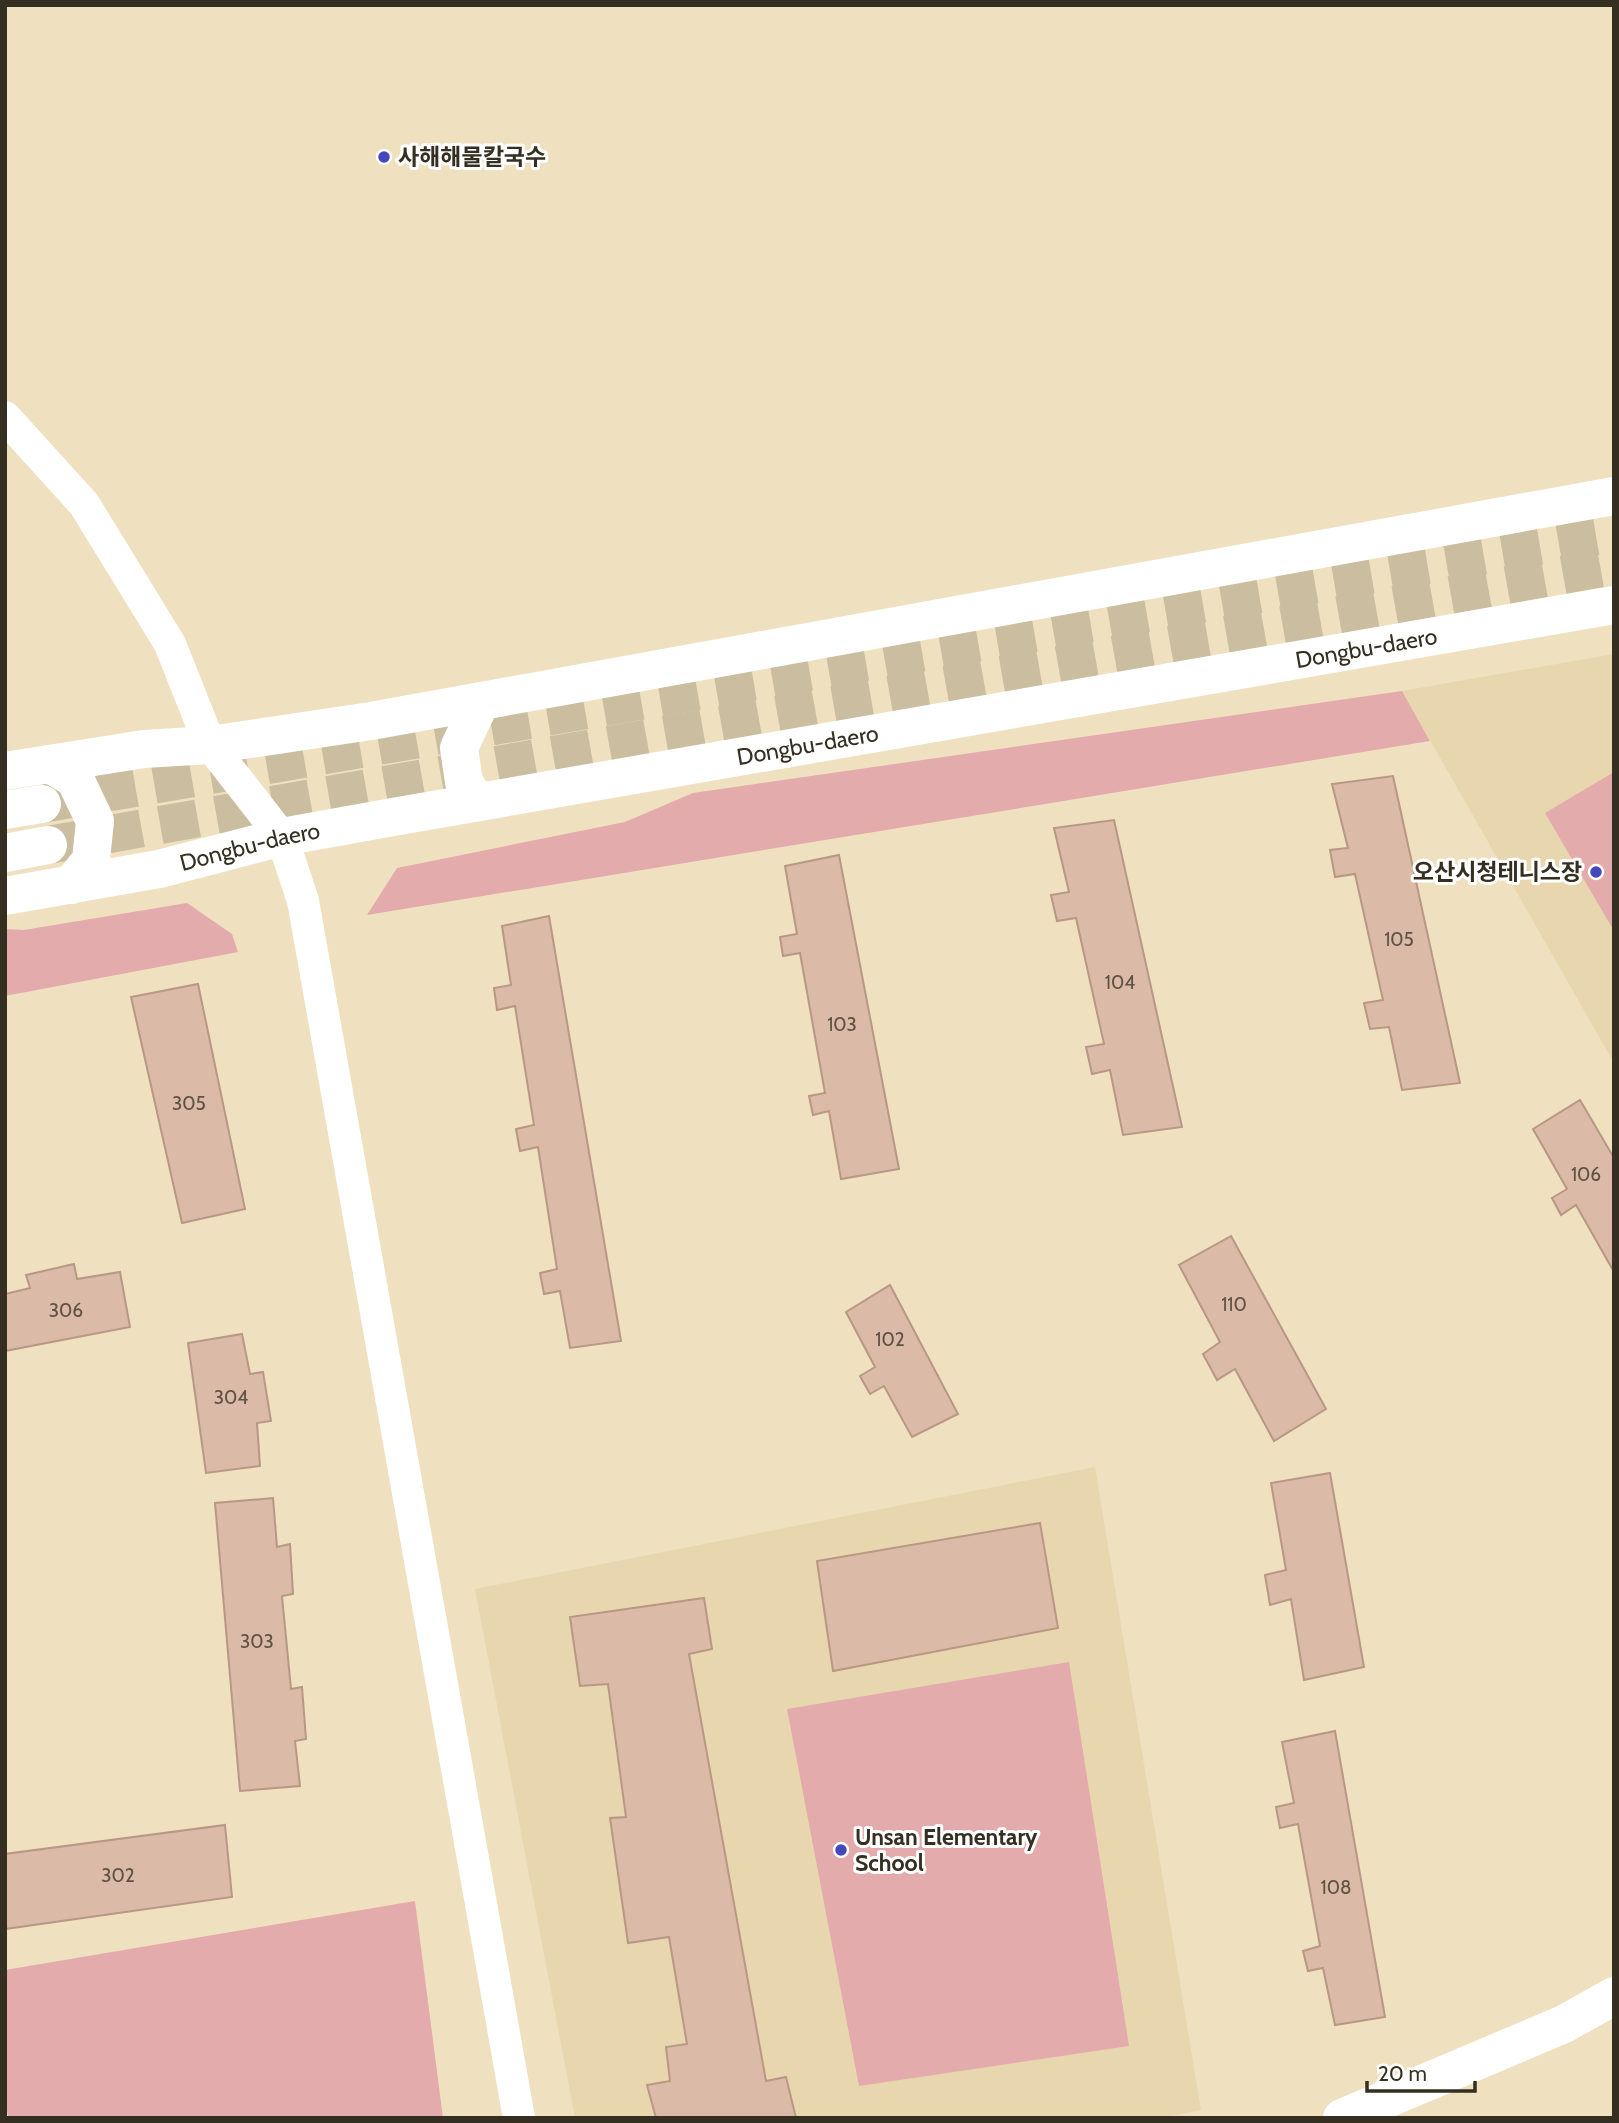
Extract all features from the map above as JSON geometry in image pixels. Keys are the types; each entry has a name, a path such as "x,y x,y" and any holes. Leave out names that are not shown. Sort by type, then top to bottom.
{"main road":[{"path":"5,771 144,749 210,745 371,722 1614,496"},
{"name":"Dongbu-daero","path":"5,896 159,869 282,837 1614,606"},
{"path":"477,802 464,782 458,748 480,703"},
{"path":"50,764 75,779 95,821 91,860 71,885"},
{"path":"5,853 48,845"},
{"path":"1342,2118 1564,2024 1614,1996"}],"street":[{"path":"5,417 84,504 170,644 210,745 282,837 303,901 519,2118"}],"shaded area":[{"path":"1614,654 1614,1063 1402,691"},
{"path":"1402,691 1430,741 367,915 397,868 625,822 693,793"},
{"name":"오산시청테니스장","path":"1614,772 1614,931 1545,813"},
{"path":"187,903 232,934 238,952 5,996 5,929 24,930"},
{"name":"Unsan Elementary School","path":"1095,1467 1201,2110 1161,2118 575,2118 475,1589"},
{"path":"1069,1662 1129,2046 859,2086 787,1709"},
{"path":"415,1901 443,2118 8,2118 5,2095 5,1970"}],"building":[{"path":"1393,776 1460,1083 1402,1090 1389,1027 1370,1029 1364,1003 1383,1000 1355,874 1335,877 1330,850 1348,848 1332,784"},
{"path":"1114,820 1182,1127 1123,1135 1110,1070 1092,1074 1086,1047 1104,1044 1076,918 1057,921 1051,895 1069,892 1054,828"},
{"path":"839,855 899,1169 841,1179 829,1111 813,1115 809,1096 825,1093 800,953 783,956 780,937 797,934 785,866"},
{"path":"549,916 621,1341 570,1348 560,1291 544,1294 540,1273 557,1269 538,1147 520,1151 516,1129 534,1125 515,1006 497,1010 494,988 511,985 502,926"},
{"path":"198,984 245,1209 182,1223 131,997"},
{"path":"1580,1100 1614,1158 1614,1272 1576,1205 1561,1215 1552,1198 1567,1189 1533,1129"},
{"path":"1231,1236 1326,1409 1274,1441 1235,1369 1217,1380 1203,1354 1220,1342 1179,1265"},
{"path":"74,1264 77,1279 120,1272 130,1327 5,1351 5,1294 30,1288 26,1275"},
{"path":"890,1285 958,1414 912,1437 884,1386 870,1394 860,1376 875,1367 846,1312"},
{"path":"242,1334 250,1374 263,1372 271,1421 257,1423 260,1466 206,1473 188,1343"},
{"path":"1330,1473 1364,1667 1304,1680 1291,1599 1270,1605 1265,1575 1286,1570 1271,1483"},
{"path":"273,1498 277,1547 290,1544 293,1594 282,1596 291,1689 302,1687 306,1739 295,1741 300,1786 240,1791 215,1503"},
{"path":"1040,1523 1058,1628 833,1671 817,1561"},
{"path":"704,1598 712,1649 689,1654 766,2081 786,2077 796,2118 656,2118 647,2085 670,2081 666,2047 687,2044 669,1937 628,1943 610,1818 626,1817 608,1684 580,1686 570,1617"},
{"path":"1335,1731 1385,2017 1335,2025 1323,1968 1308,1971 1303,1951 1320,1946 1298,1824 1280,1828 1276,1807 1294,1803 1282,1742"},
{"path":"225,1825 232,1897 5,1929 5,1854"}],"tunnel":[{"path":"42,804 1614,533"},
{"path":"48,845 1614,566"}],"place":[{"name":"사해해물칼국수","path":"384,157"},
{"name":"오산시청테니스장","path":"1596,872"},
{"name":"Unsan Elementary School","path":"841,1850"}]}
